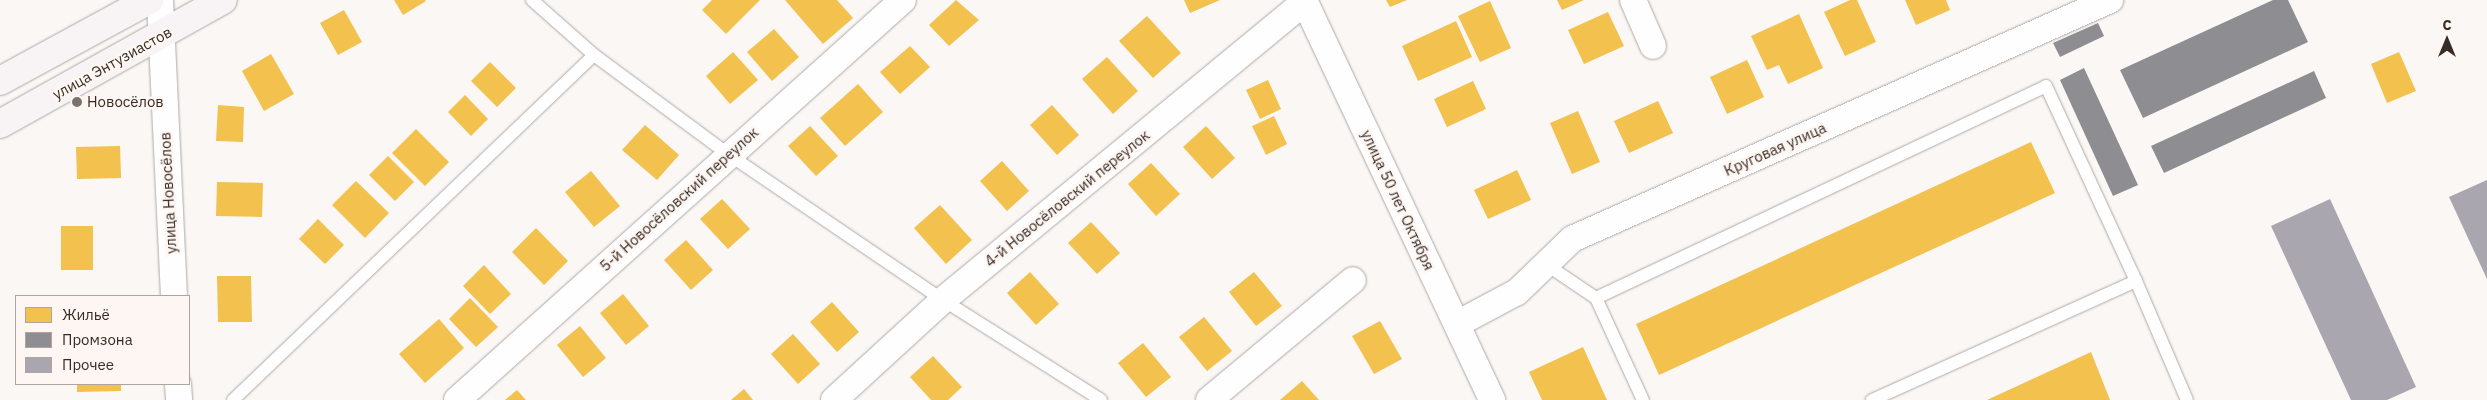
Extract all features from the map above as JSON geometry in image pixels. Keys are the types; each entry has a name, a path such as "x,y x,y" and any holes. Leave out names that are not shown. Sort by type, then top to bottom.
{"main road":[{"path":"0,81 149,0"},
{"name":"улица Энтузиастов","path":"0,124 223,0"}],"street":[{"name":"улица Новосёлов","path":"160,0 174,295"},
{"name":"5-й Новосёловский переулок","path":"457,400 728,154 903,0"},
{"path":"1633,0 1653,46"},
{"name":"Круговая улица","path":"1457,324 1517,292 1548,265 1572,239 2110,0"},
{"name":"4-й Новосёловский переулок","path":"834,400 943,300 1304,1"},
{"name":"улица 50 лет Октября","path":"1304,1 1492,400"},
{"path":"1209,400 1353,280"},
{"path":"178,385 179,400"}],"lane":[{"path":"532,0 594,56 728,154 943,300 1101,400"},
{"path":"233,400 594,56"},
{"path":"1596,298 2046,86 2136,281 2187,400"},
{"path":"1548,265 1596,298 1643,400"},
{"path":"1872,400 2136,281"}],"building: Жильё":[{"path":"394,0 425,0 426,1 403,15"},
{"path":"712,0 760,0 726,34 702,10"},
{"path":"785,0 837,0 853,18 823,44"},
{"path":"956,0 979,20 949,46 929,25"},
{"path":"1184,0 1220,0 1190,13"},
{"path":"1386,0 1407,0 1390,7"},
{"path":"1557,0 1584,0 1562,10"},
{"path":"1850,0 1857,0 1876,42 1845,56 1824,12"},
{"path":"1905,0 1946,0 1950,10 1916,25"},
{"path":"1490,1 1511,48 1480,62 1458,16"},
{"path":"344,10 362,42 338,55 320,23"},
{"path":"1608,12 1624,46 1584,64 1568,30"},
{"path":"1799,14 1823,68 1788,84 1779,65 1767,70 1751,36"},
{"path":"1147,16 1181,53 1153,78 1119,41"},
{"path":"1456,21 1472,57 1418,81 1402,46"},
{"path":"774,29 799,57 772,81 747,52"},
{"path":"910,46 930,67 900,94 880,72"},
{"path":"733,52 758,80 730,104 706,76"},
{"path":"2399,52 2416,91 2387,103 2371,64"},
{"path":"271,54 294,94 264,111 242,71"},
{"path":"1107,57 1138,91 1113,114 1082,79"},
{"path":"1747,60 1764,97 1727,114 1710,77"},
{"path":"490,62 516,88 497,107 471,81"},
{"path":"1268,80 1281,109 1260,119 1246,90"},
{"path":"1473,81 1486,109 1447,127 1434,99"},
{"path":"858,84 883,112 845,146 820,118"},
{"path":"465,95 488,119 471,136 448,112"},
{"path":"1658,101 1673,133 1629,153 1614,121"},
{"path":"218,105 244,107 243,142 216,141"},
{"path":"1052,105 1079,135 1057,155 1030,125"},
{"path":"1578,111 1600,162 1572,174 1550,123"},
{"path":"1274,116 1287,144 1266,155 1252,126"},
{"path":"645,125 679,155 657,180 622,150"},
{"path":"810,126 838,156 816,176 788,146"},
{"path":"1206,126 1235,158 1212,179 1183,147"},
{"path":"416,129 449,162 425,186 392,153"},
{"path":"2031,142 2055,193 1659,375 1636,324"},
{"path":"120,146 121,178 77,179 76,147"},
{"path":"388,156 414,182 395,201 369,175"},
{"path":"1002,161 1029,191 1007,211 980,181"},
{"path":"1151,163 1180,194 1156,216 1128,184"},
{"path":"1517,170 1531,200 1488,219 1474,190"},
{"path":"591,171 620,206 594,227 565,192"},
{"path":"356,181 389,213 365,238 332,205"},
{"path":"217,182 263,183 262,217 216,216"},
{"path":"722,199 750,229 728,249 700,219"},
{"path":"940,205 972,240 946,264 914,228"},
{"path":"318,219 344,245 325,264 299,239"},
{"path":"1091,222 1120,253 1097,274 1068,243"},
{"path":"61,226 93,226 93,270 61,270"},
{"path":"536,228 568,261 544,285 512,252"},
{"path":"686,240 713,270 691,290 664,260"},
{"path":"484,265 511,294 490,314 463,286"},
{"path":"1030,272 1059,304 1036,325 1007,293"},
{"path":"1254,272 1282,306 1256,326 1229,292"},
{"path":"217,276 251,276 252,322 218,322"},
{"path":"623,294 649,326 626,345 600,313"},
{"path":"470,298 498,327 476,347 449,319"},
{"path":"832,302 859,332 837,352 810,322"},
{"path":"1204,317 1232,351 1207,371 1179,337"},
{"path":"439,319 464,348 425,383 399,354"},
{"path":"1380,321 1402,359 1374,374 1352,336"},
{"path":"580,326 606,358 583,377 557,345"},
{"path":"793,334 820,364 798,384 771,354"},
{"path":"1143,343 1171,377 1146,397 1118,363"},
{"path":"1583,347 1607,400 1542,400 1529,372"},
{"path":"2091,352 2110,400 1987,400"},
{"path":"933,356 962,387 948,400 931,400 910,377"},
{"path":"1302,381 1319,400 1280,400"},
{"path":"77,385 121,385 121,391 77,392"},
{"path":"744,389 753,400 731,400"},
{"path":"517,390 526,400 505,400"}],"building: Промзона":[{"path":"2273,0 2288,0 2308,42 2143,118 2120,70"},
{"path":"2098,23 2104,36 2060,57 2053,43"},
{"path":"2084,68 2138,185 2113,196 2060,80"},
{"path":"2314,71 2326,98 2164,173 2151,146"}],"building: Прочее":[{"path":"2487,180 2487,279 2449,197"},
{"path":"2330,199 2416,387 2387,400 2351,400 2271,226"}],"place":[{"name":"Новосёлов","path":"77,102"}]}
